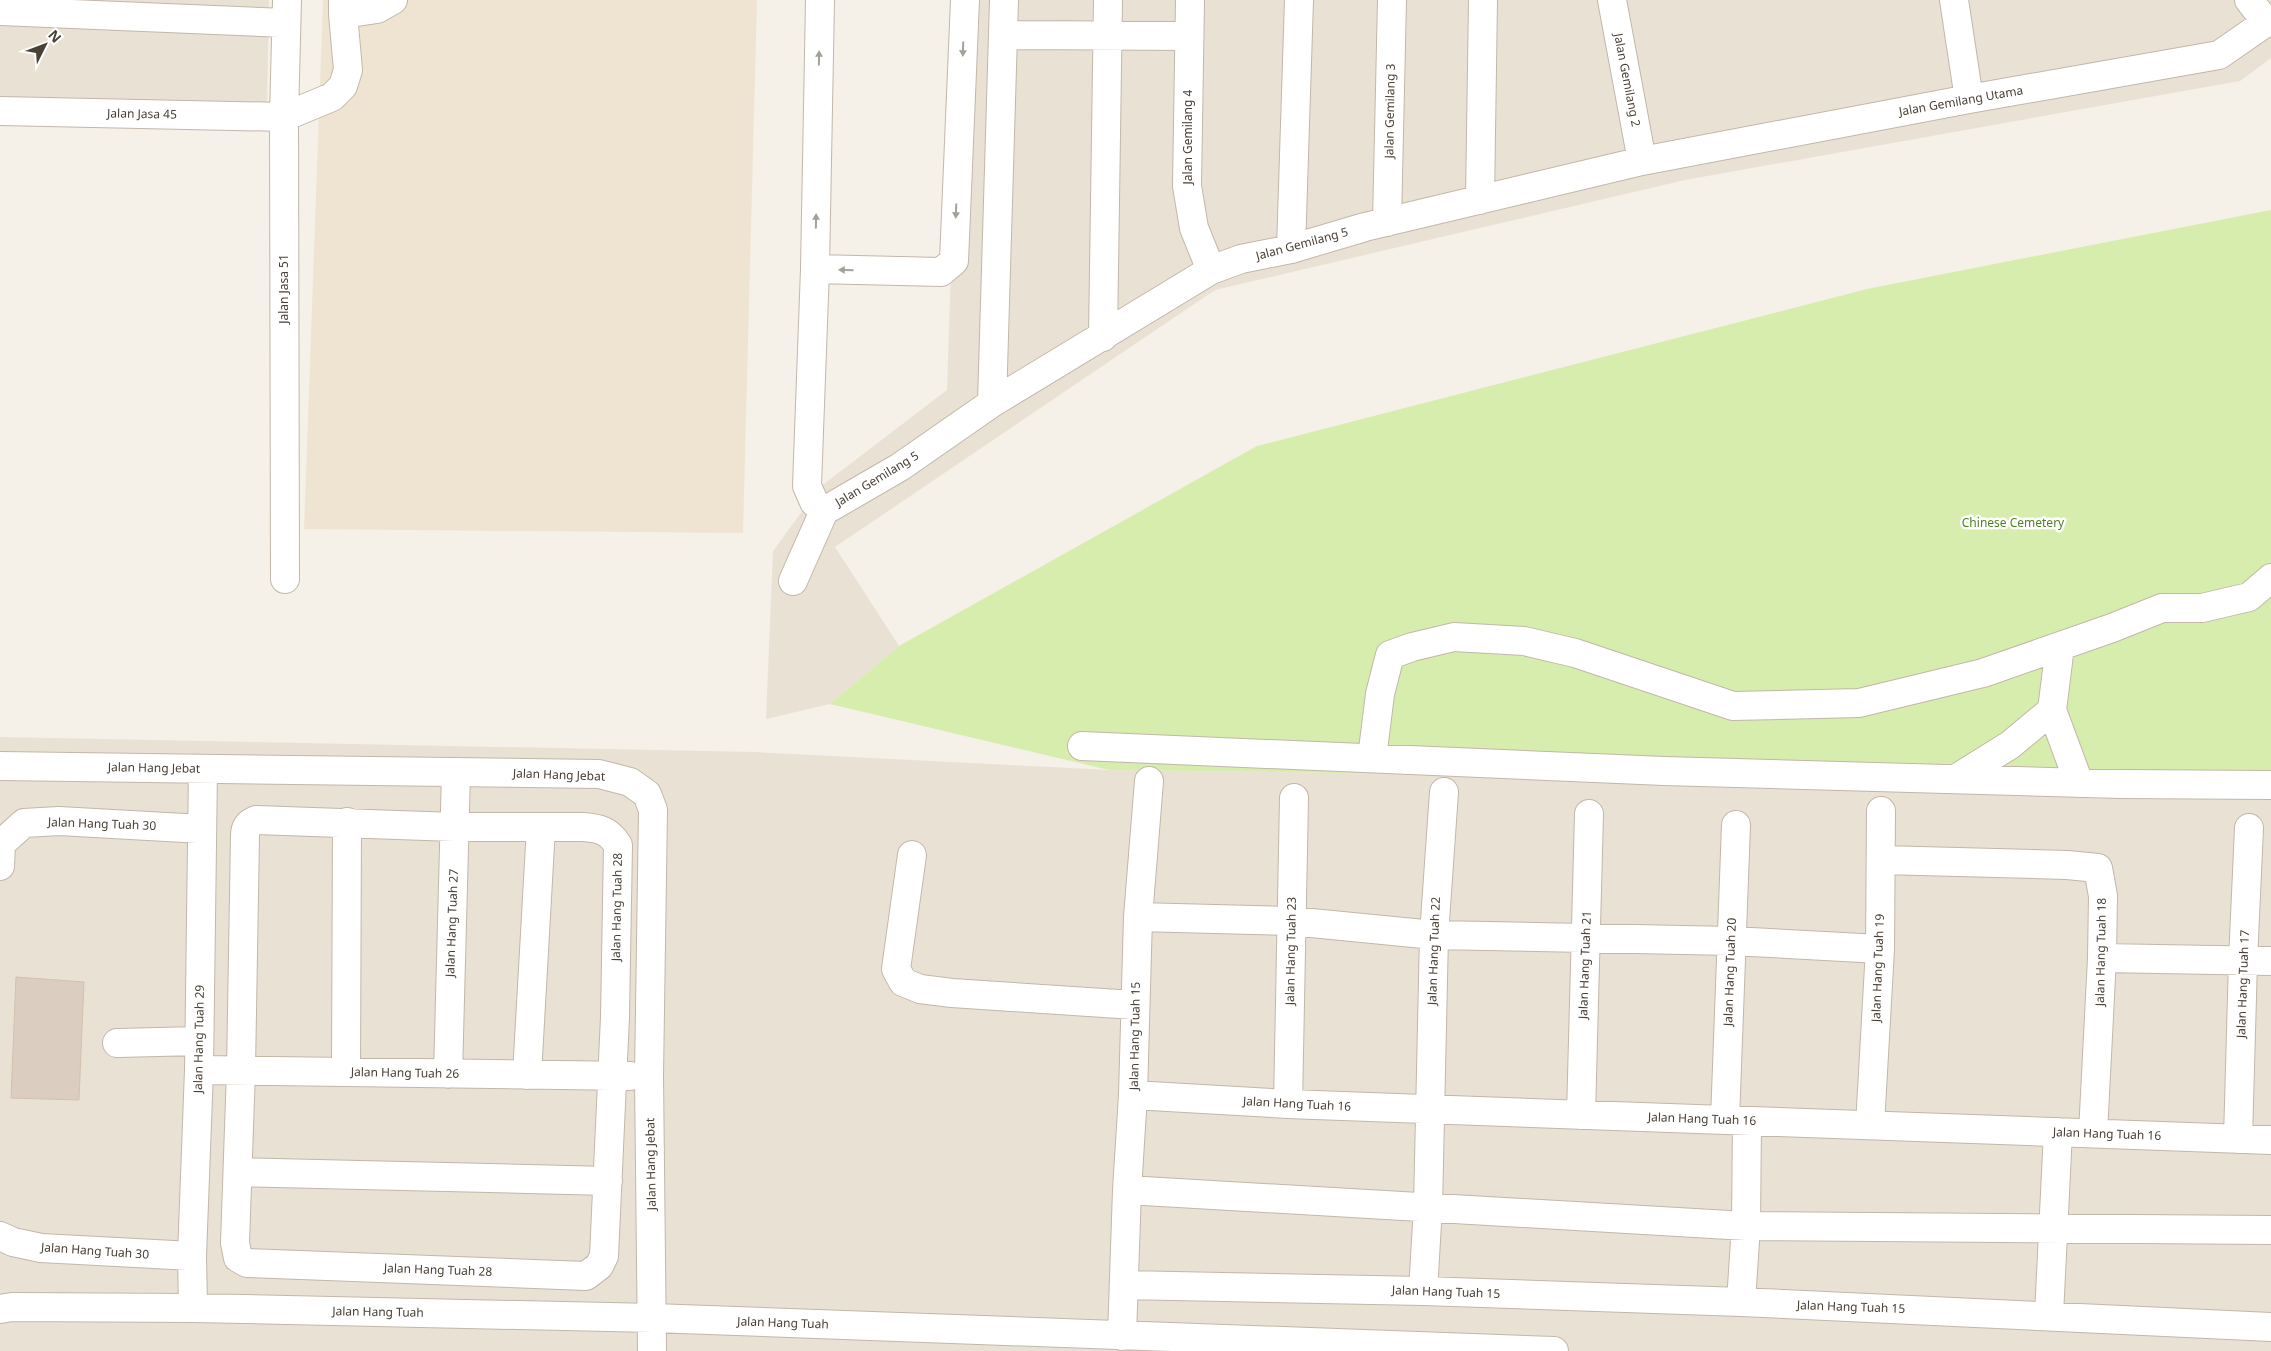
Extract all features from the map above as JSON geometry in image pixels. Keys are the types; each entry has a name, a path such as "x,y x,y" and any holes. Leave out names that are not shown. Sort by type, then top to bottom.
{"street":[{"path":"284,116 332,97 343,86 348,70 343,7 377,9 393,0"},
{"path":"820,0 815,269 807,486 814,502 824,512"},
{"path":"815,269 941,272 954,261 965,0"},
{"path":"992,403 1004,0"},
{"path":"1103,338 1108,0"},
{"name":"Jalan Gemilang 4","path":"1190,0 1187,186 1194,228 1211,270"},
{"path":"1291,249 1299,0"},
{"name":"Jalan Gemilang 3","path":"1387,222 1392,0"},
{"path":"1480,200 1483,0"},
{"name":"Jalan Gemilang 2","path":"1612,0 1642,161"},
{"path":"1954,0 1969,99"},
{"path":"2249,0 2268,20"},
{"path":"0,11 286,11"},
{"name":"Jalan Jasa 51","path":"285,578 284,116 286,11"},
{"name":"Jalan Gemilang Utama","path":"1642,161 1969,99 2219,55 2268,20"},
{"path":"1003,35 1189,36"},
{"name":"Jalan Jasa 45","path":"0,111 284,116"},
{"name":"Jalan Gemilang 5","path":"792,581 824,512 900,467 992,403 1103,338 1211,270 1241,259 1291,249 1387,222 1642,161"},
{"path":"1372,758 1380,694 1390,655 1412,647 1454,637 1524,641 1558,649 1733,706 1858,703 1982,673 2162,608 2202,608 2249,597 2271,578"},
{"path":"2060,646 2052,710 2080,783"},
{"path":"1957,778 2010,745 2052,710"},
{"path":"1082,746 1664,771 2080,783 2271,785"},
{"name":"Jalan Hang Jebat","path":"0,766 599,774 630,782 647,794 653,810 649,1076 652,1351"},
{"name":"Jalan Hang Tuah 29","path":"193,1308 192,1256 199,1070 203,769"},
{"name":"Jalan Hang Tuah 27","path":"448,1074 456,772"},
{"name":"Jalan Hang Tuah 15","path":"1149,781 1138,917 1134,1005 1134,1095 1127,1190 1125,1285 1423,1291 1741,1302 2271,1326"},
{"name":"Jalan Hang Tuah 22","path":"1423,1291 1428,1207 1434,935 1444,792"},
{"name":"Jalan Hang Tuah 23","path":"1288,1104 1294,798"},
{"name":"Jalan Hang Tuah 19","path":"1870,1125 1880,949 1881,811"},
{"name":"Jalan Hang Tuah 21","path":"1581,1115 1589,814"},
{"name":"Jalan Hang Tuah 28","path":"256,820 347,822 454,827 598,827 611,834 618,845 612,1077 604,1256 599,1266 586,1276 247,1263 238,1258 235,1243 241,1070 245,829 250,822 256,820"},
{"name":"Jalan Hang Tuah 30","path":"0,866 1,844 24,823 59,821 202,829"},
{"path":"346,1072 347,822"},
{"name":"Jalan Hang Tuah 20","path":"1736,825 1732,941 1736,1120 1746,1226 1741,1302"},
{"path":"527,1075 541,827"},
{"name":"Jalan Hang Tuah 17","path":"2238,1139 2249,828"},
{"path":"912,855 896,969 903,982 920,989 952,993 1134,1005"},
{"name":"Jalan Hang Tuah 18","path":"1881,860 2067,865 2098,868 2103,896 2094,1133"},
{"path":"1138,917 1291,921 1434,935 1732,941 1880,949"},
{"path":"2102,958 2271,961"},
{"path":"117,1042 199,1041"},
{"name":"Jalan Hang Tuah 26","path":"199,1070 649,1076"},
{"name":"Jalan Hang Tuah 16","path":"1134,1095 1288,1104 2271,1140"},
{"path":"2049,1316 2058,1132"},
{"path":"238,1172 608,1181"},
{"path":"1127,1190 1746,1226 2271,1230"},
{"name":"Jalan Hang Tuah 30","path":"0,1236 13,1242 40,1248 192,1256"},
{"path":"1122,1336 1125,1285"},
{"name":"Jalan Hang Tuah","path":"4,1306 653,1318 1122,1336 1347,1348 1554,1351"}],"shaded area":[{"path":"0,0 269,0 267,107 0,101"},
{"path":"323,0 757,0 743,533 304,529"},
{"path":"960,0 2271,0 2271,58 2240,81 1685,180 1215,290 835,547 899,646 830,704 766,719 773,551 820,487 947,390"},
{"path":"0,737 754,752 1109,770 2271,785 2271,1351 0,1351"}],"green space":[{"name":"Chinese Cemetery","path":"2271,210 2271,785 1109,770 830,704 899,646 1257,446 1867,289"}],"building":[{"path":"16,977 84,982 79,1100 11,1098"}]}
